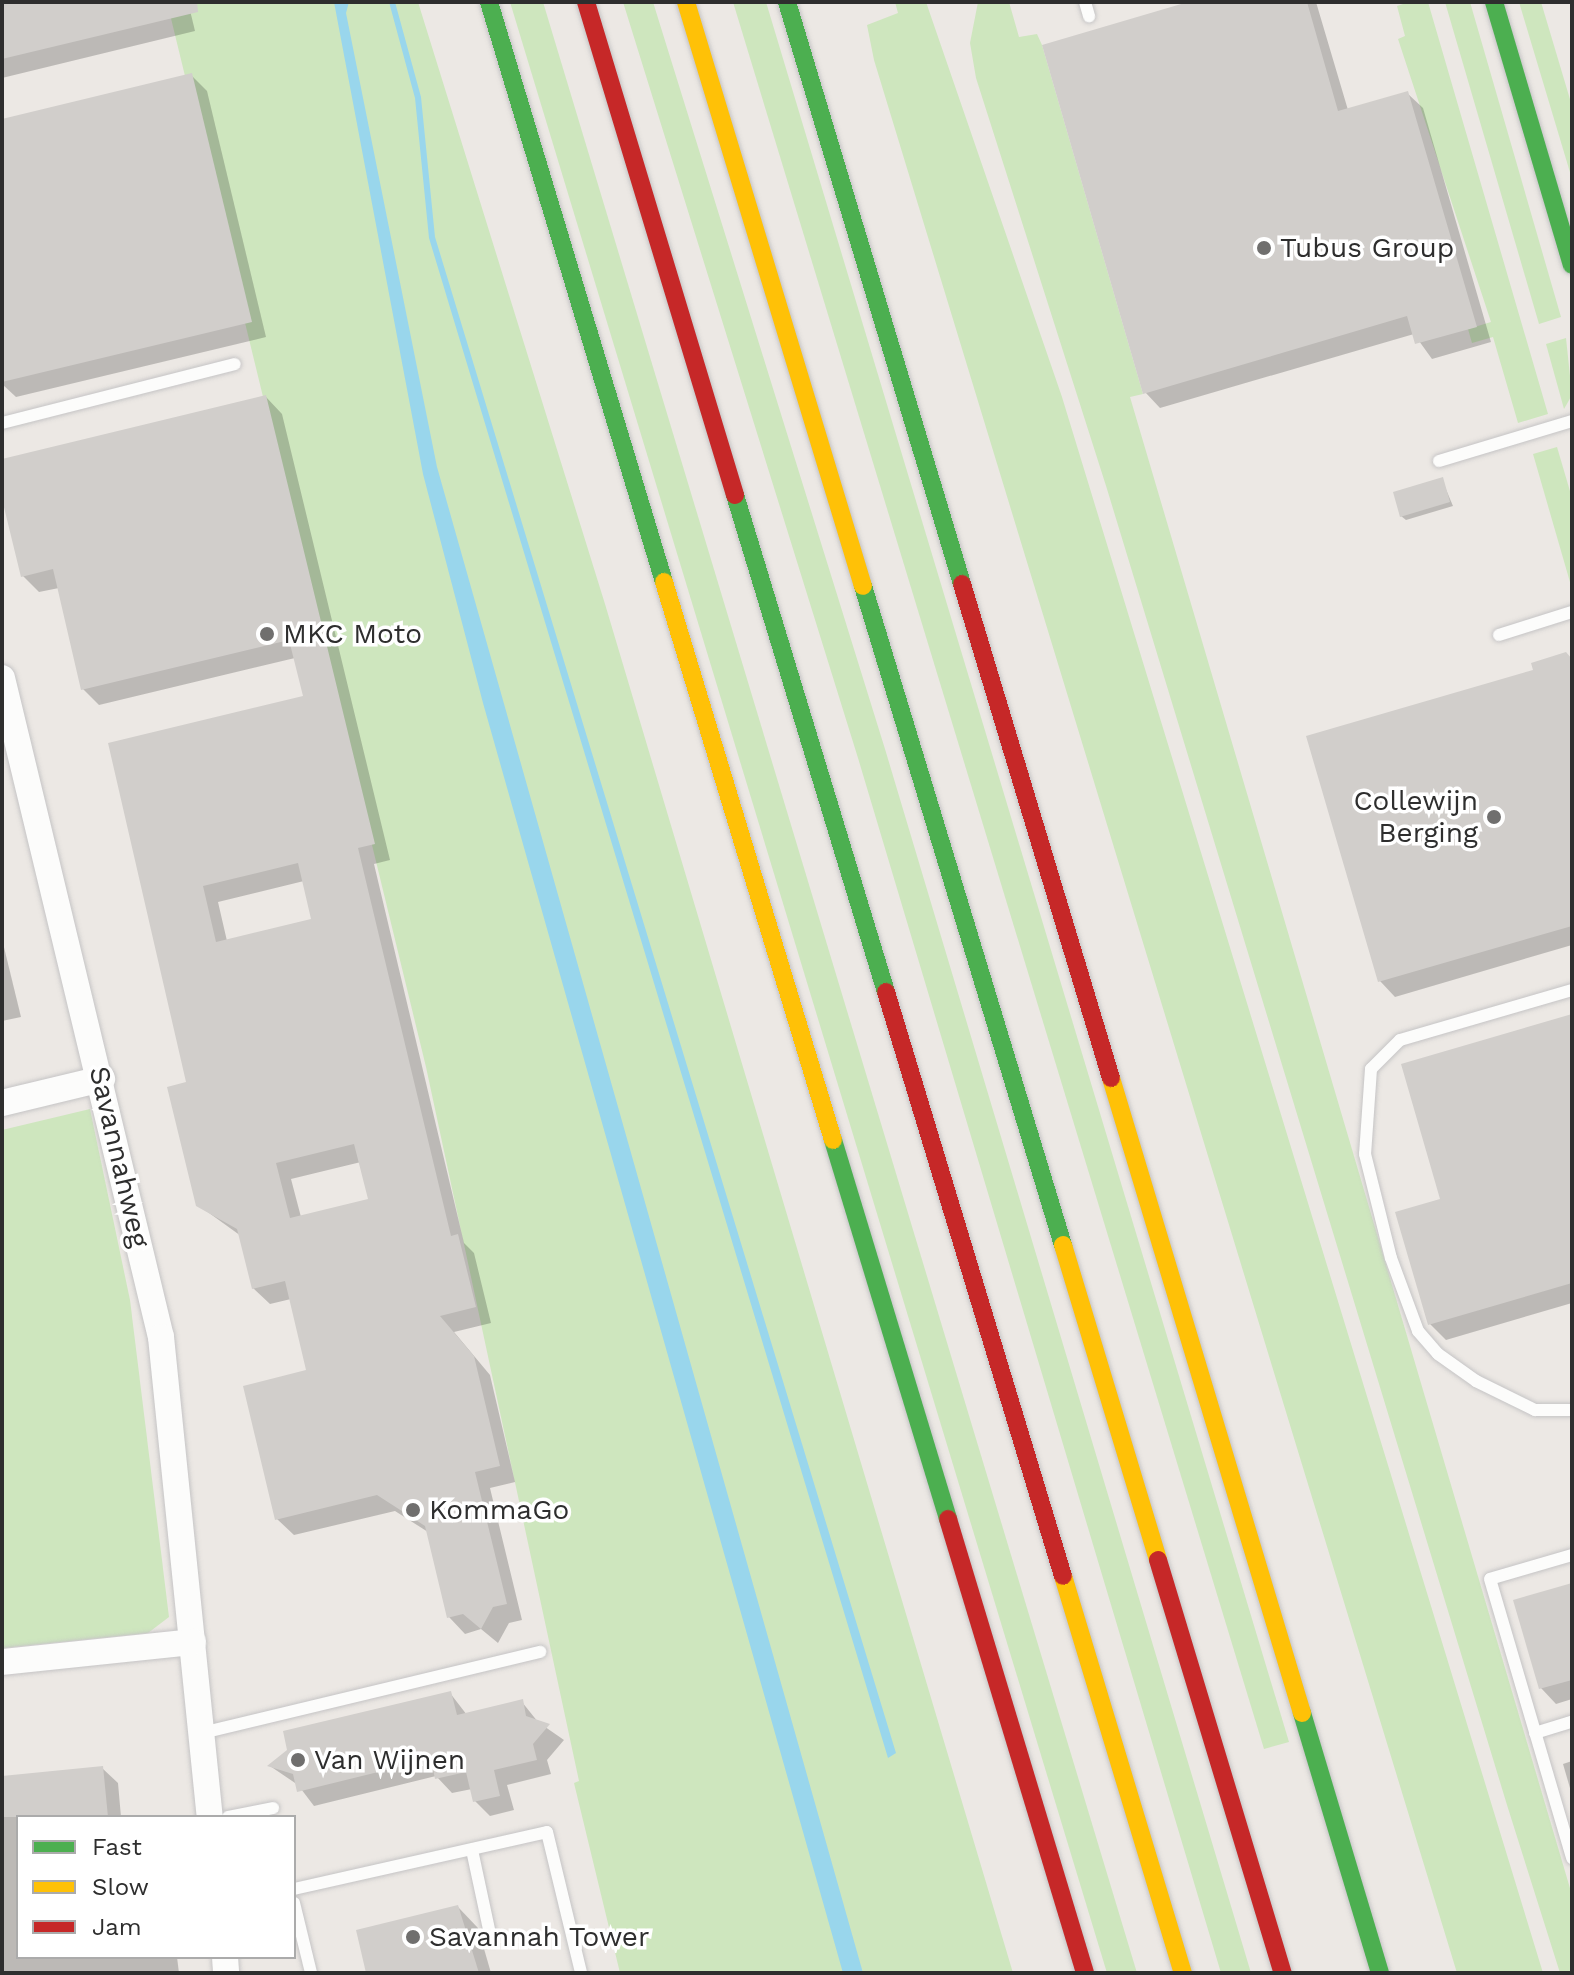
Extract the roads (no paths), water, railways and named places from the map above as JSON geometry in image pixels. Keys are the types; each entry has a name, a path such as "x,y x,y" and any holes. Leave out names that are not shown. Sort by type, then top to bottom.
{"main road":[{"path":"489,2 1085,1973"},
{"path":"586,2 1183,1973"},
{"path":"686,2 1283,1973"},
{"path":"787,2 1379,1967"},
{"path":"1494,2 1572,265"}],"street":[{"name":"Savannahweg","path":"2,678 102,1079 161,1337 210,1815"},
{"path":"2,1103 102,1079"},
{"path":"2,1662 193,1642"}],"lane":[{"path":"1085,2 1089,16"},
{"path":"2,423 235,364"},
{"path":"1439,461 1572,421"},
{"path":"1499,635 1572,612"},
{"path":"1572,990 1400,1040 1371,1069 1365,1154 1391,1258 1418,1331 1438,1354 1476,1381 1535,1410 1572,1410"},
{"path":"1572,1555 1490,1579 1572,1858"},
{"path":"202,1733 540,1652"},
{"path":"1535,1733 1572,1722"},
{"path":"238,1815 273,1808"},
{"path":"296,1889 547,1832 581,1973"},
{"path":"472,1850 491,1939"},
{"path":"296,1911 311,1973"}],"water":[{"path":"334,2 349,2 346,13 437,467 863,1973 843,1973 483,703 423,474"},
{"path":"389,2 395,2 421,97 435,237 896,1753 888,1758 429,238 415,98"}],"place":[{"name":"Tubus Group","path":"1264,248"},
{"name":"MKC Moto","path":"267,634"},
{"name":"Collewijn Berging","path":"1494,817"},
{"name":"KommaGo","path":"413,1510"},
{"name":"Van Wijnen","path":"298,1760"},
{"name":"Savannah Tower","path":"413,1937"}]}
